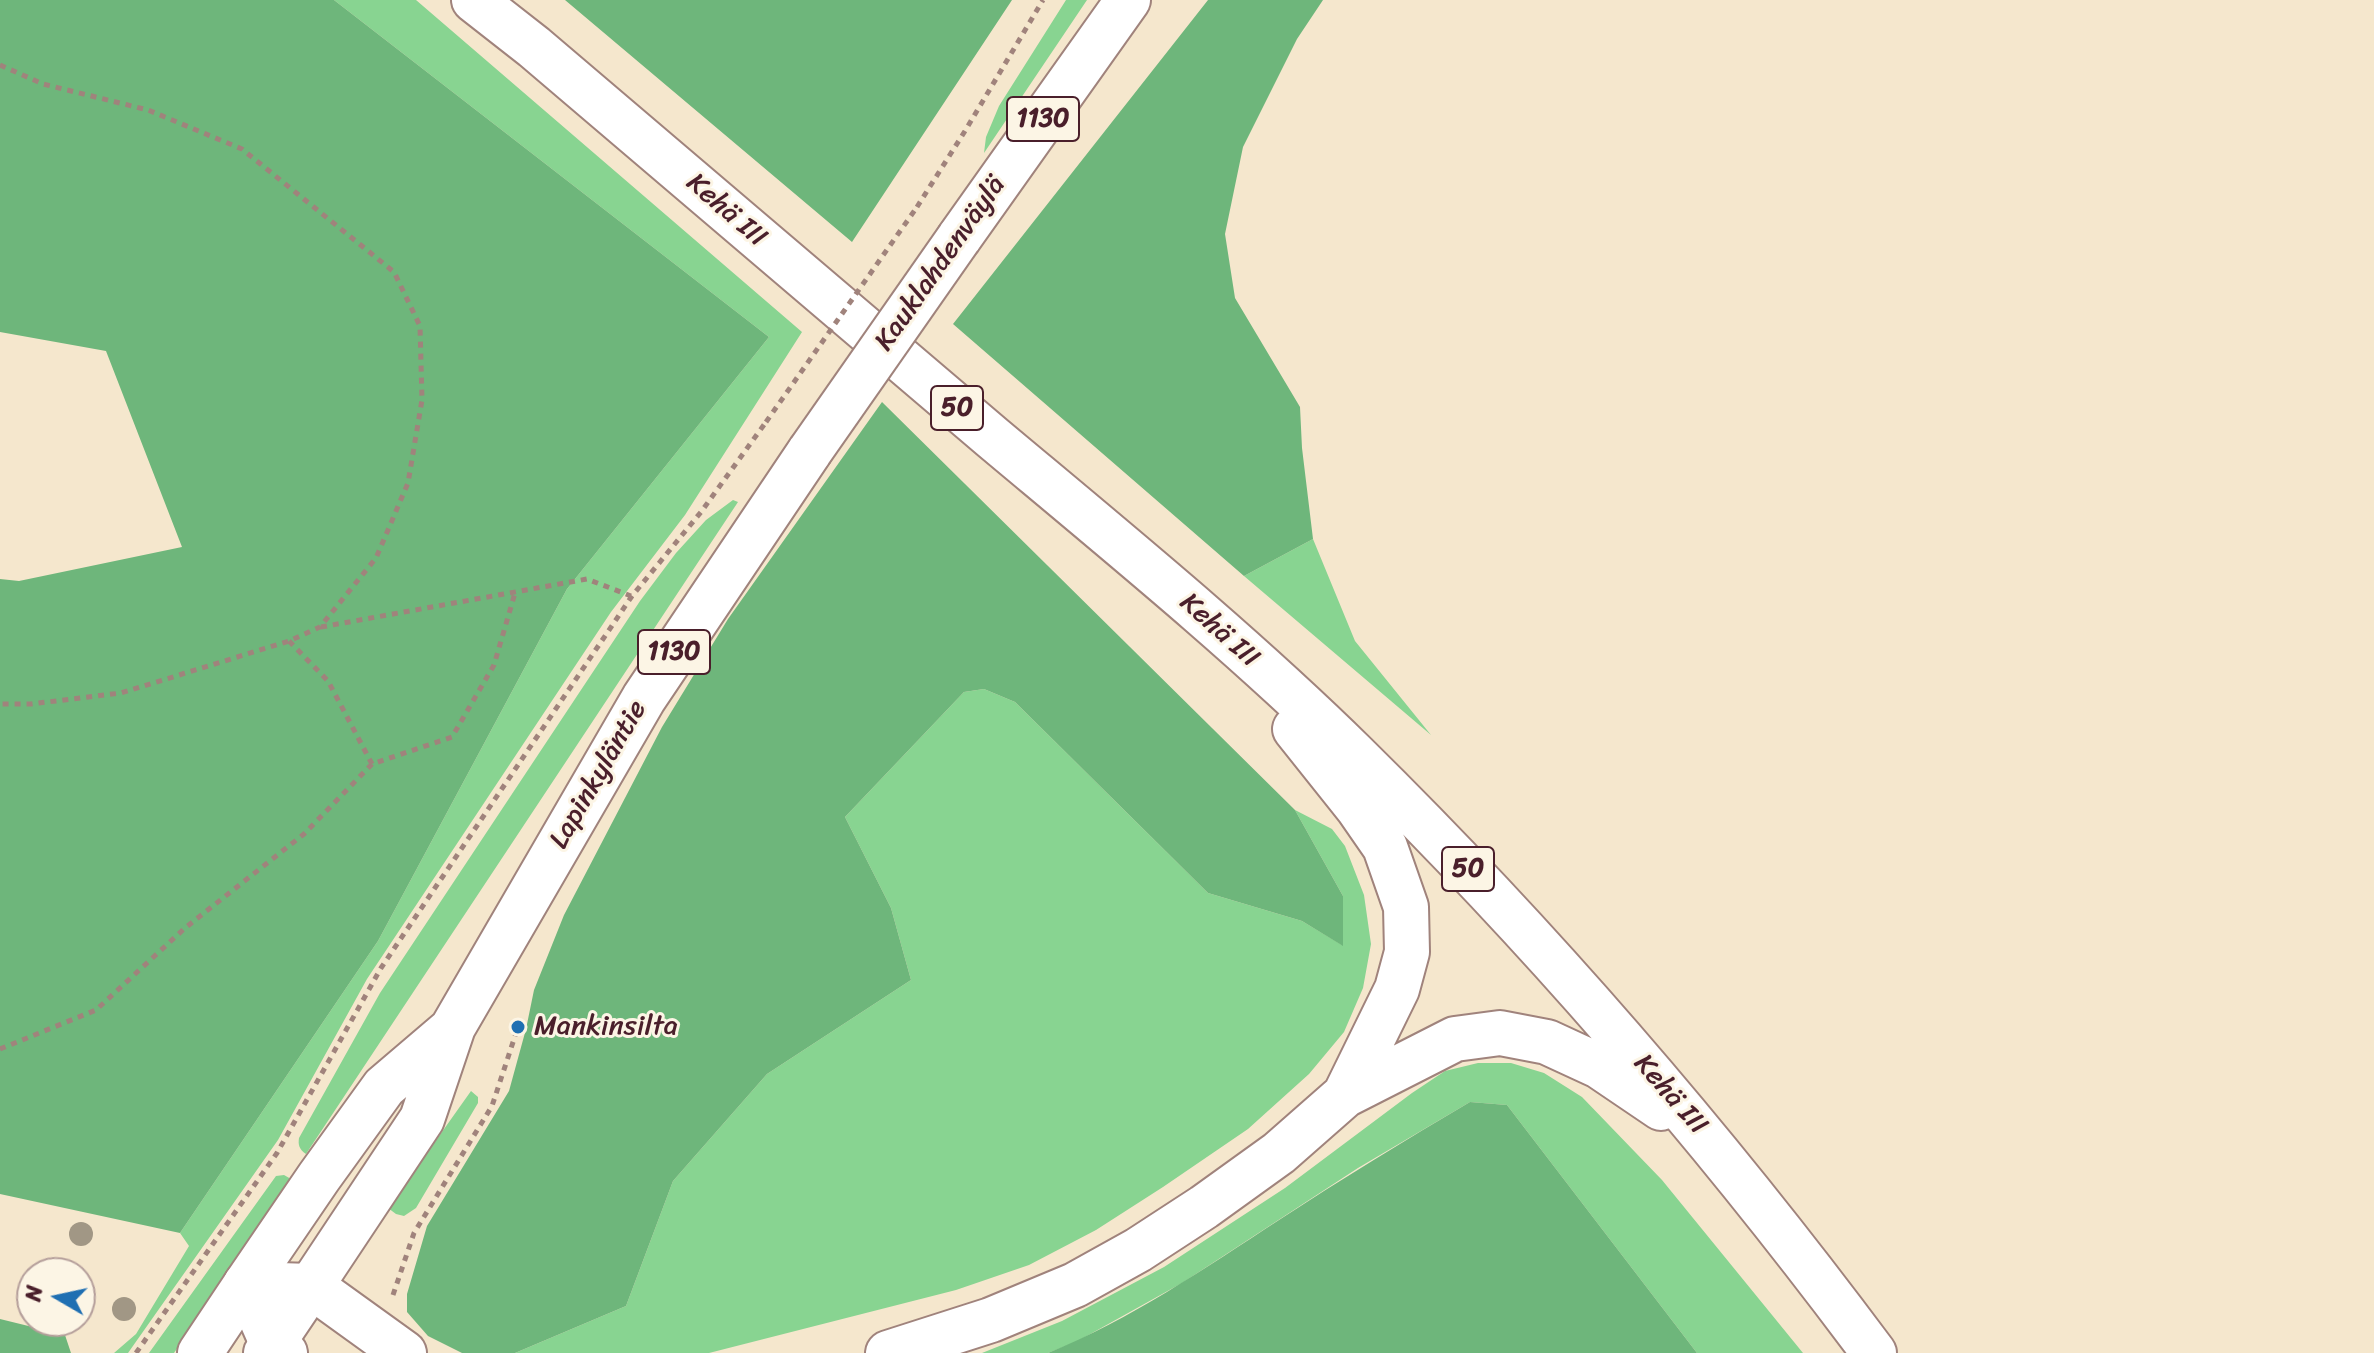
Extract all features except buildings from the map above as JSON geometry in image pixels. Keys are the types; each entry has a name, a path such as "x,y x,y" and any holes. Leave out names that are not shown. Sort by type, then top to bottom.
{"main road":[{"name":"Kehä III","path":"474,0 534,47 1205,617 1352,752 1478,879 1581,991 1710,1141 1816,1274 1874,1353"},
{"name":"Kauklahdenväylä","path":"810,451 1128,0"},
{"name":"Lapinkyläntie","path":"274,1350 311,1286 422,1119 453,1027 644,698 810,451"},
{"path":"1205,617 1358,808 1385,847 1406,907 1407,952 1397,989 1345,1095"},
{"name":"Lapinkyläntie","path":"200,1353 384,1087 453,1027"},
{"path":"888,1353 991,1320 1075,1285 1138,1250 1204,1207 1279,1153 1345,1095 1455,1039 1500,1033 1547,1042 1599,1066 1710,1141"},
{"path":"274,1350 246,1284 311,1286 404,1353"}],"path":[{"path":"136,1353 277,1153 381,968 632,596 701,512 917,207 1043,0"},
{"path":"0,65 43,84 148,110 242,149 394,272 420,326 422,400 408,483 376,558 320,627"},
{"path":"0,704 31,704 121,693 289,641 320,627 587,579 632,596"},
{"path":"0,1049 96,1010 185,928 304,834 372,764 452,737 494,665 515,593"},
{"path":"289,641 328,681 372,764"},
{"path":"414,1233 492,1106 518,1027"}],"green space":[{"path":"0,0 334,0 769,337 567,589 378,941 180,1233 0,1194 0,579 19,581 182,547 106,351 0,332"},
{"path":"334,0 416,0 802,332 685,515 611,612 367,979 278,1140 128,1353 114,1353 136,1334 189,1246 180,1233 378,941 567,589 769,337"},
{"path":"565,0 1012,0 852,242"},
{"path":"1066,0 1087,0 984,153 986,137 999,106"},
{"path":"1208,0 1323,0 1297,39 1243,147 1225,234 1235,298 1300,407 1313,539 1244,576 953,324"},
{"path":"882,402 1295,810 1343,896 1343,946 1302,921 1208,893 1015,702 984,689 964,692 845,817 891,908 911,980 767,1074 673,1181 626,1306 515,1353 462,1353 428,1336 407,1312 407,1294 427,1226 509,1091 534,990 564,915 662,727 728,619"},
{"path":"733,500 738,502 306,1154 300,1147 299,1138 380,993 640,601 676,553 706,520"},
{"path":"1313,539 1355,641 1431,735 1244,576"},
{"path":"984,689 1015,702 1208,893 1302,921 1342,945 1343,896 1295,810 1332,829 1345,846 1364,895 1371,944 1363,988 1344,1032 1309,1074 1248,1129 1096,1230 1029,1265 956,1290 709,1353 515,1353 626,1306 673,1181 767,1074 911,980 891,908 845,817 964,692"},
{"path":"1478,1063 1511,1063 1544,1073 1582,1097 1662,1180 1803,1353 1697,1353 1507,1105 1470,1102 1358,1168 1182,1283 1076,1342 1048,1353 982,1353 1062,1321 1164,1267 1285,1188 1445,1071"},
{"path":"471,1091 478,1097 478,1103 416,1208 404,1216 396,1214 388,1208"},
{"path":"1470,1102 1507,1105 1697,1353 1048,1353 1108,1325 1166,1292"},
{"path":"284,1175 291,1179 174,1353 149,1353 276,1176"},
{"path":"0,1319 16,1323 16,1337 66,1337 71,1353 0,1353"}],"place":[{"name":"Mankinsilta","path":"518,1027"}]}
